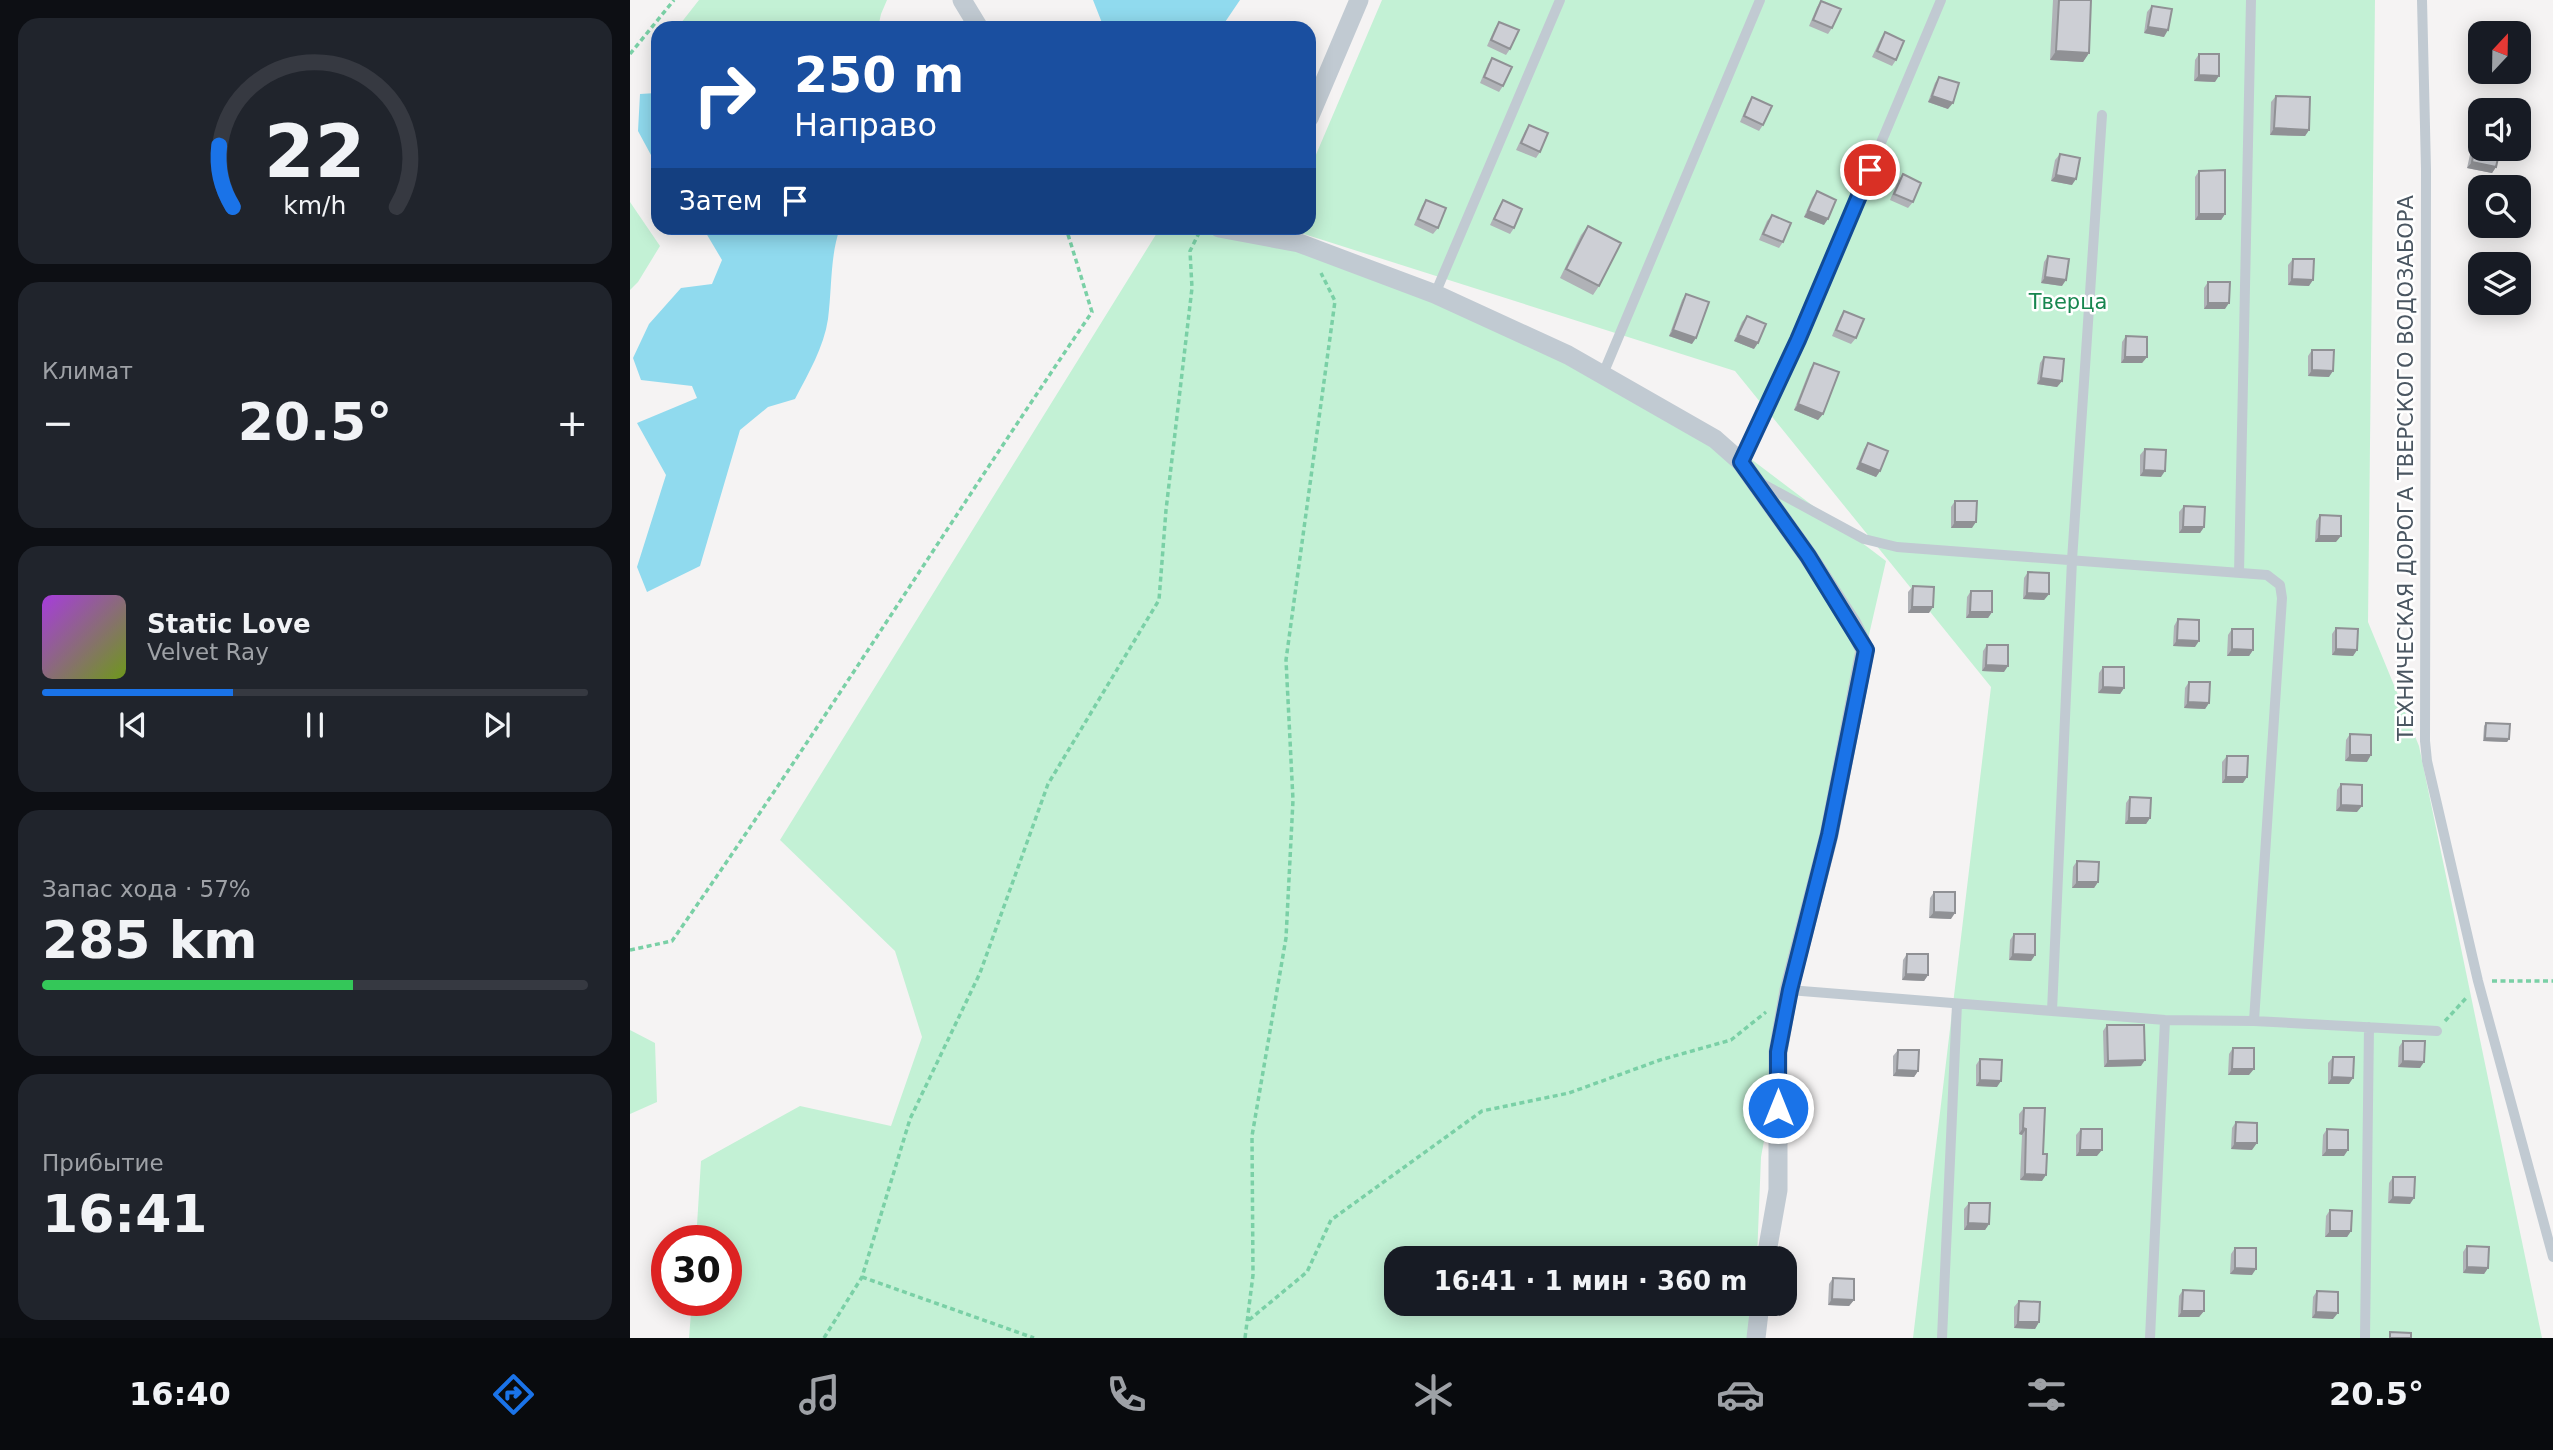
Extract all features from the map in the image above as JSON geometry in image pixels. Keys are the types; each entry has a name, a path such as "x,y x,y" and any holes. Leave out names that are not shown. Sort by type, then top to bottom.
{"street":[{"path":"962,0 975,21"},
{"path":"1316,101 1359,0"},
{"path":"1261,235 1299,243 1435,294 1603,374 1715,439 1741,462 1754,479 1808,556 1866,650 1829,835 1790,990 1778,1052 1778,1190 1768,1246"},
{"path":"1756,1338 1758,1316"}],"lane":[{"path":"1435,294 1560,0"},
{"path":"1603,374 1760,0"},
{"path":"1741,462 1798,340 1941,0"},
{"path":"2239,573 2251,0"},
{"name":"ТЕХНИЧЕСКАЯ ДОРОГА ТВЕРСКОГО ВОДОЗАБОРА","path":"2422,0 2426,169 2427,761 2478,981 2553,1257"},
{"path":"2052,1011 2072,560 2102,115"},
{"path":"1754,479 1864,539 1897,547 2267,575 2274,578 2280,585 2282,598 2254,1021"},
{"path":"1790,990 2165,1020 2254,1021 2437,1031"},
{"path":"1941,1338 1957,1004"},
{"path":"2150,1338 2165,1020"},
{"path":"2365,1338 2369,1027"}],"path":[{"path":"657,21 674,0"},
{"path":"630,54 651,28"},
{"path":"630,950 672,941 754,824 965,499 1092,312 1068,235"},
{"path":"824,1338 862,1277 910,1119 980,973 1048,784 1159,600 1166,510 1192,288 1190,251 1198,235"},
{"path":"1245,1338 1253,1275 1252,1136 1286,939 1293,800 1286,660 1335,301 1309,247"},
{"path":"1247,1322 1307,1272 1331,1220 1482,1111 1569,1093 1660,1060 1731,1040 1767,1011"},
{"path":"862,1277 1034,1338"}],"green space":[{"path":"699,0 887,0 880,21 682,21"},
{"name":"Тверца","path":"1382,0 2375,0 2368,622 2419,746 2542,1338 1913,1338 1991,687 1735,371 1307,235 1316,235 1316,155"},
{"path":"630,202 660,246 638,282 630,290"},
{"path":"1156,235 1281,235 1702,422 1886,561 1812,882 1761,1157 1757,1246 1384,1246 1384,1316 1756,1316 1755,1338 689,1338 691,1316 742,1316 742,1225 697,1225 701,1161 800,1106 891,1126 922,1037 895,951 780,840"},
{"path":"630,1030 655,1043 657,1102 630,1114"}],"water":[{"path":"1093,0 1240,0 1226,21 1101,21"},
{"path":"651,93 651,155 638,131 640,94"},
{"path":"707,235 838,235 826,329 819,350 795,399 768,407 740,430 700,566 647,592 637,567 666,475 637,423 697,398 692,386 641,380 633,358 649,324 681,288 712,284 722,260"}],"building":[{"path":"2059,0 2091,0 2089,53 2056,51"},
{"path":"1821,1 1841,9 1832,28 1813,20"},
{"path":"2152,6 2172,9 2168,30 2148,27"},
{"path":"1499,22 1519,30 1510,49 1491,40"},
{"path":"1885,32 1904,41 1896,60 1877,51"},
{"path":"2199,54 2219,54 2219,76 2199,75"},
{"path":"1492,58 1512,67 1503,86 1484,77"},
{"path":"1939,77 1959,83 1953,103 1932,96"},
{"path":"2276,96 2310,97 2309,130 2274,128"},
{"path":"1752,97 1772,106 1763,125 1744,116"},
{"path":"1529,125 1548,133 1540,152 1521,143"},
{"path":"2060,154 2080,158 2076,179 2056,175"},
{"path":"2472,161 2497,161 2496,167"},
{"path":"2225,170 2225,214 2199,214 2199,171"},
{"path":"1903,174 1921,183 1913,202 1894,194"},
{"path":"1817,191 1836,200 1828,219 1808,211"},
{"path":"1426,200 1446,208 1438,228 1418,219"},
{"path":"1503,200 1522,209 1514,228 1494,219"},
{"path":"1772,215 1791,223 1783,242 1763,234"},
{"path":"1588,226 1621,243 1599,286 1566,269"},
{"path":"2048,256 2069,259 2066,280 2045,277"},
{"path":"2293,259 2314,259 2313,280 2292,279"},
{"path":"2208,282 2230,282 2229,303 2208,303"},
{"path":"1686,294 1709,302 1696,338 1673,330"},
{"path":"1844,311 1864,319 1856,338 1836,330"},
{"path":"1747,316 1766,324 1758,343 1738,335"},
{"path":"2126,336 2147,337 2147,357 2125,357"},
{"path":"2312,350 2334,350 2333,371 2312,370"},
{"path":"2044,357 2064,359 2062,381 2041,378"},
{"path":"1814,363 1839,372 1823,414 1798,404"},
{"path":"1868,443 1888,451 1880,471 1860,463"},
{"path":"2145,449 2166,450 2165,471 2144,470"},
{"path":"1955,501 1977,501 1976,522 1955,522"},
{"path":"2184,506 2205,507 2204,527 2183,527"},
{"path":"2320,515 2341,516 2341,536 2319,536"},
{"path":"2028,572 2049,573 2049,594 2027,593"},
{"path":"1913,586 1934,587 1933,607 1912,607"},
{"path":"1971,591 1992,591 1992,612 1970,612"},
{"path":"2178,619 2199,620 2199,641 2177,640"},
{"path":"2336,628 2358,629 2357,650 2336,649"},
{"path":"2232,629 2253,629 2253,650 2232,649"},
{"path":"1987,645 2008,645 2008,666 1986,665"},
{"path":"2103,667 2124,667 2124,688 2103,687"},
{"path":"2189,682 2210,682 2209,703 2188,702"},
{"path":"2486,723 2510,724 2509,739 2485,738"},
{"path":"2350,734 2371,735 2371,755 2350,755"},
{"path":"2227,756 2248,756 2247,777 2226,777"},
{"path":"2341,784 2362,785 2362,806 2341,805"},
{"path":"2130,797 2151,798 2150,818 2129,818"},
{"path":"2077,861 2099,862 2098,882 2077,882"},
{"path":"1934,892 1955,892 1955,913 1934,912"},
{"path":"2014,934 2035,934 2035,955 2013,954"},
{"path":"1907,954 1928,954 1928,975 1906,974"},
{"path":"2107,1025 2144,1025 2145,1060 2108,1061"},
{"path":"2403,1041 2425,1041 2424,1062 2403,1061"},
{"path":"2233,1048 2254,1048 2254,1069 2232,1069"},
{"path":"1898,1050 1919,1050 1918,1071 1897,1070"},
{"path":"2333,1057 2354,1057 2353,1078 2332,1077"},
{"path":"1980,1059 2002,1060 2001,1081 1980,1080"},
{"path":"2024,1108 2045,1108 2043,1154 2047,1154 2046,1175 2025,1174"},
{"path":"2236,1122 2257,1123 2257,1143 2235,1143"},
{"path":"2081,1129 2102,1129 2102,1150 2080,1150"},
{"path":"2327,1129 2348,1130 2348,1150 2327,1150"},
{"path":"2393,1177 2415,1177 2414,1198 2393,1197"},
{"path":"1969,1203 1990,1203 1989,1224 1968,1223"},
{"path":"2330,1210 2352,1211 2351,1231 2330,1231"},
{"path":"2467,1246 2489,1247 2488,1268 2467,1267"},
{"path":"2235,1248 2256,1248 2256,1269 2235,1268"},
{"path":"1833,1278 1854,1279 1854,1300 1832,1299"},
{"path":"2183,1290 2204,1291 2204,1311 2182,1311"},
{"path":"2317,1291 2338,1292 2338,1313 2316,1312"},
{"path":"2019,1301 2040,1302 2039,1322 2018,1322"},
{"path":"2390,1332 2411,1333 2411,1338 2390,1338"}],"route":[{"path":"1778,1108 1778,1052 1790,990 1829,835 1866,650 1808,556 1741,462 1798,340 1870,170"}]}
